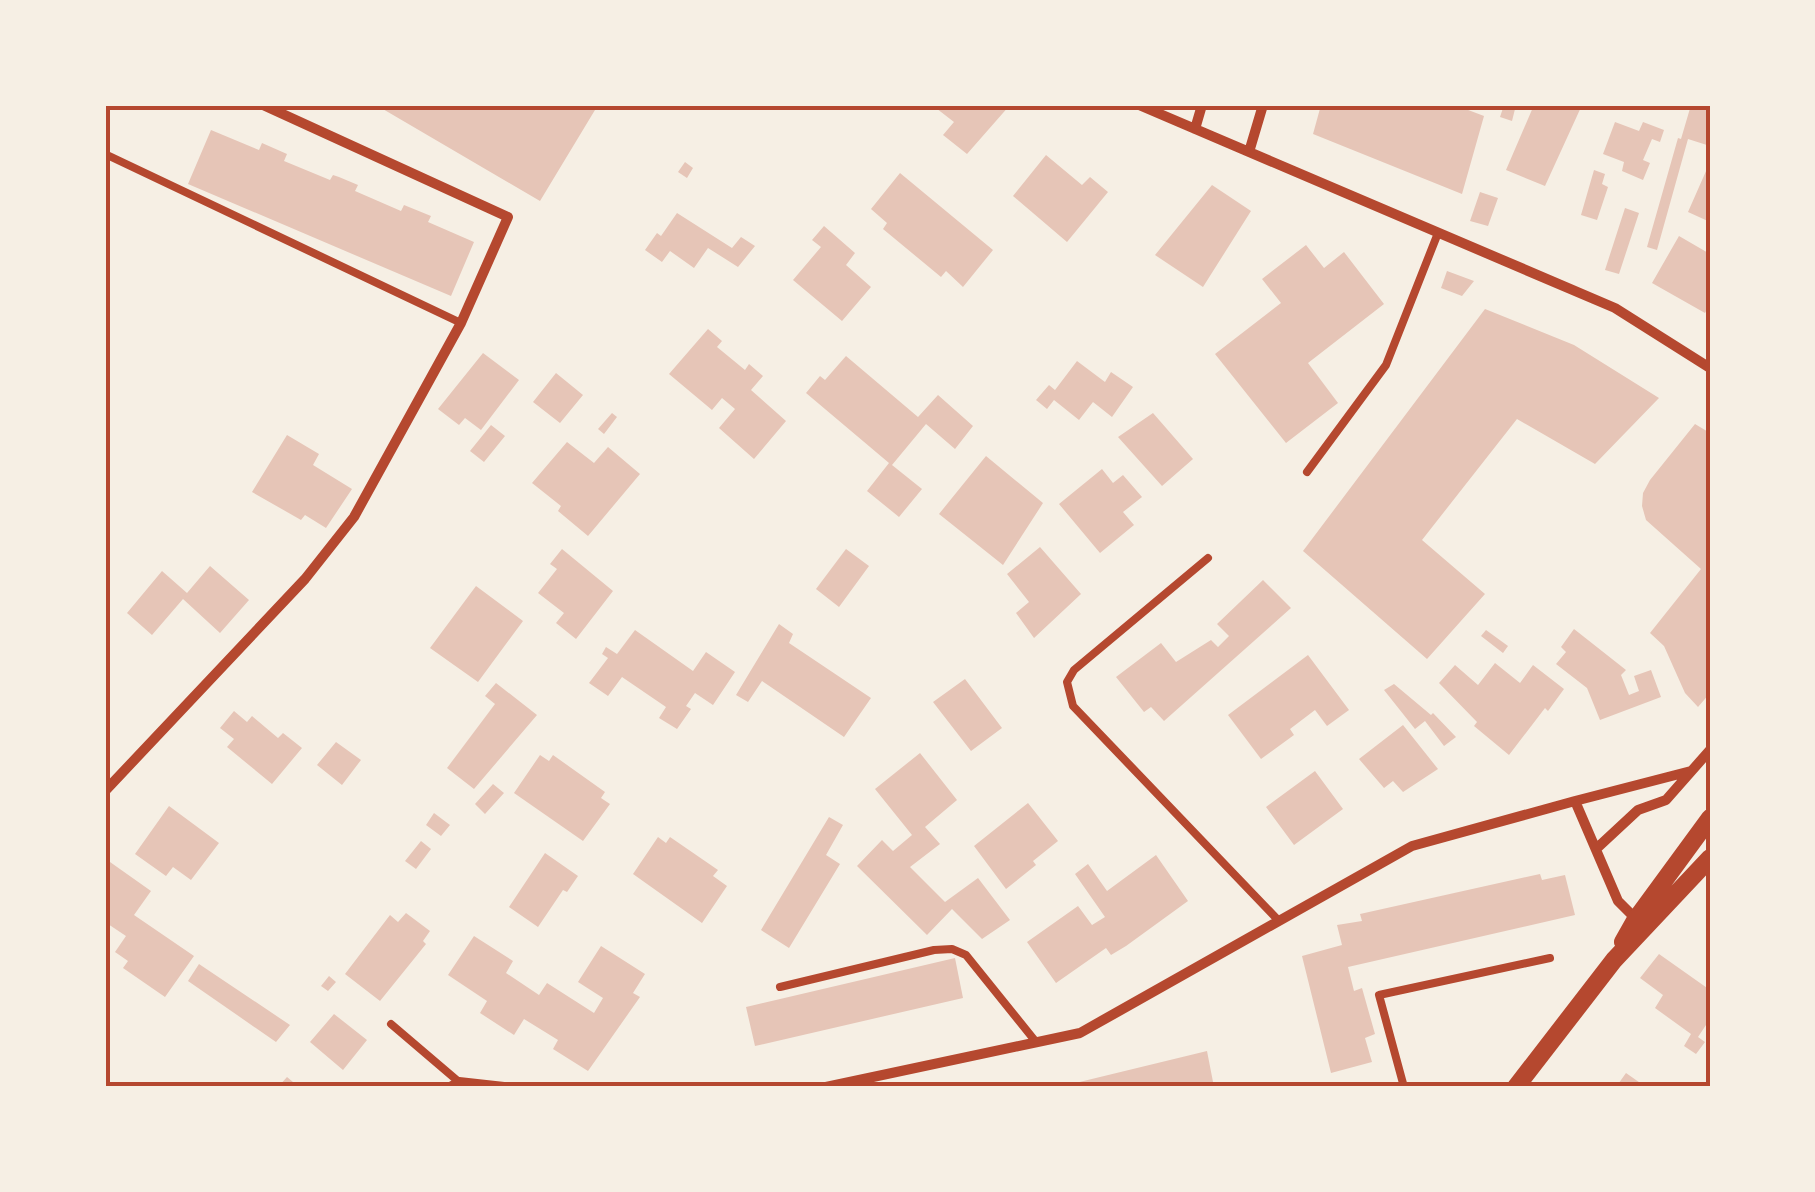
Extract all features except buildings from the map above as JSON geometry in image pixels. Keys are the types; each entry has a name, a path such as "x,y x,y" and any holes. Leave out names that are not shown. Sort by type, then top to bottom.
{"street":[{"path":"105,791 305,579 354,517 461,322 508,216 262,105"},
{"path":"1139,105 1614,308 1710,368"},
{"path":"1195,129 1202,105"},
{"path":"1249,152 1263,105"},
{"path":"1596,849 1638,810 1666,800 1710,750"},
{"path":"826,1087 885,1082 1080,1033 1412,846 1692,771"},
{"path":"1575,801 1618,901 1641,923"},
{"path":"1516,1087 1641,923 1710,818"},
{"path":"1641,923 1710,858"},
{"path":"454,1084 504,1087"}],"lane":[{"path":"105,154 461,322"},
{"path":"1307,472 1386,364 1438,233"},
{"path":"1208,558 1074,670 1067,682 1073,706 1279,921"},
{"path":"780,987 952,949 966,954 1036,1042"},
{"path":"1404,1087 1380,995 1550,958"},
{"path":"391,1024 454,1084"}]}
